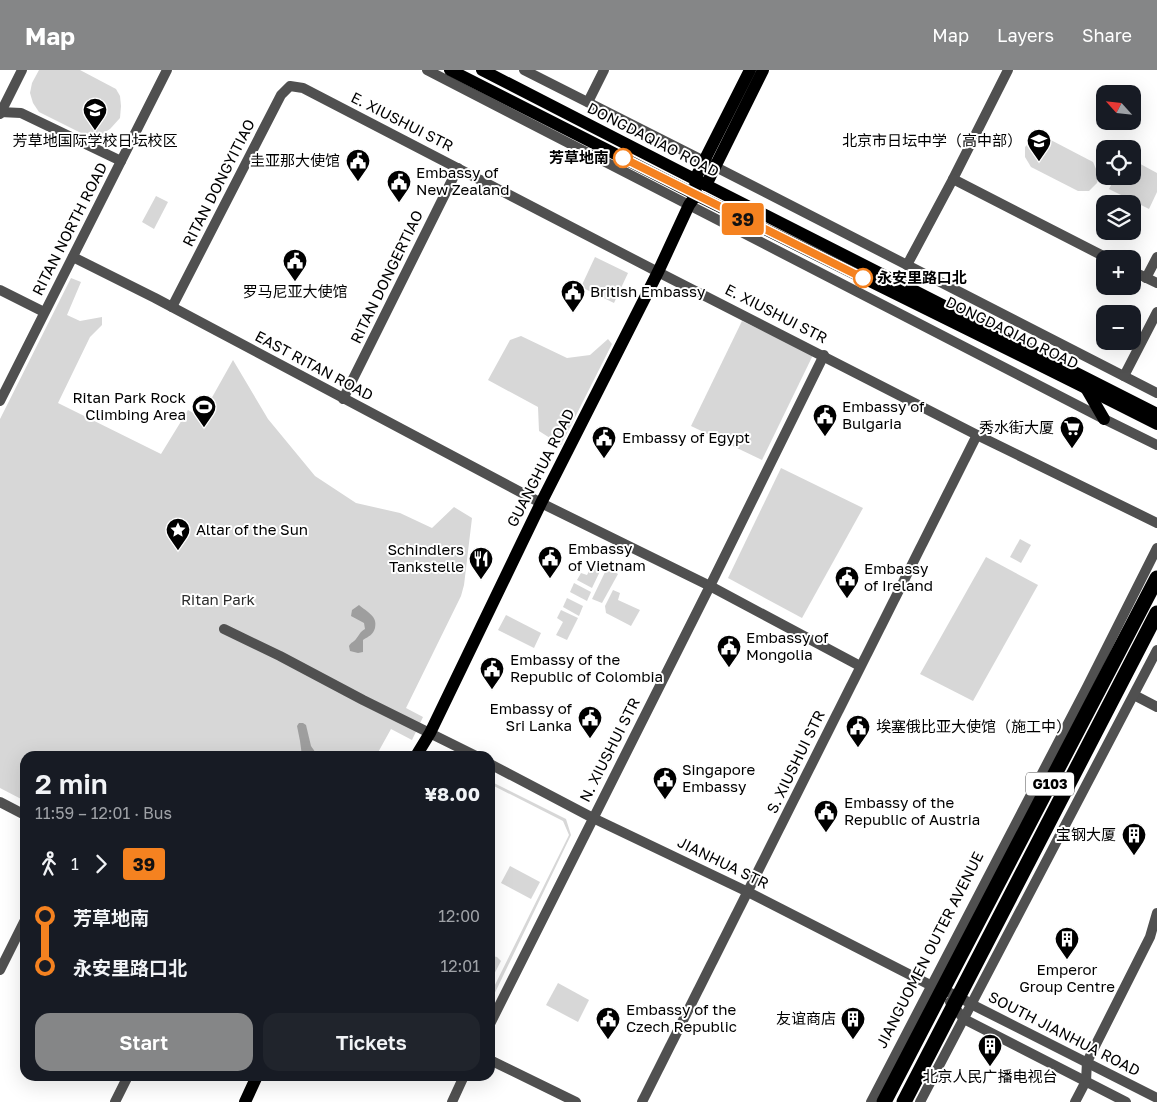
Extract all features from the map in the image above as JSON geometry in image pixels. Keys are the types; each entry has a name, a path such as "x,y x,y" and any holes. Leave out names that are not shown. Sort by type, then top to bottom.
{"highway":[{"name":"JIANGUOMEN OUTER AVENUE","path":"884,1102 937,988 1078,729 1157,578"},
{"name":"G103","path":"904,1102 961,1002 1157,613"}],"main road":[{"name":"DONGDAQIAO ROAD","path":"450,70 692,200 1086,388 1157,424"},
{"name":"DONGDAQIAO ROAD","path":"482,70 1157,414"},
{"name":"GUANGHUA ROAD","path":"710,164 750,70"},
{"name":"GUANGHUA ROAD","path":"419,751 430,733 541,503 658,272 710,164 763,70"},
{"path":"1086,388 1104,419"},
{"path":"245,1102 255,1081"}],"street":[{"path":"22,70 0,113 21,113 121,161"},
{"name":"RITAN NORTH ROAD","path":"0,401 167,70"},
{"path":"427,70 692,200 1104,419 1157,445"},
{"path":"524,70 1157,393"},
{"path":"588,102 604,70"},
{"path":"907,265 1008,70"},
{"name":"RITAN DONGYITIAO","path":"172,307 281,95 290,86 303,88"},
{"name":"E. XIUSHUI STR","path":"303,88 977,435 1157,523"},
{"name":"RITAN DONGERTIAO","path":"343,399 458,168"},
{"path":"953,179 1096,252"},
{"name":"EAST RITAN ROAD","path":"73,256 541,503 710,586 860,666"},
{"path":"1146,278 1157,257"},
{"path":"1141,276 1157,283"},
{"path":"0,290 44,312"},
{"path":"1124,376 1157,312"},
{"name":"N. XIUSHUI STR","path":"495,1014 824,355"},
{"name":"S. XIUSHUI STR","path":"642,1102 977,435"},
{"name":"JIANGUOMEN OUTER AVENUE","path":"871,1102 937,988 1157,548"},
{"path":"224,629 466,751"},
{"path":"920,1102 964,1018 961,1002 1157,650"},
{"path":"1078,729 1087,687"},
{"path":"1134,694 1157,707"},
{"name":"JIANHUA STR","path":"495,767 593,818 748,892 937,988"},
{"path":"0,802 20,812"},
{"path":"1075,1102 1086,1081 1087,1062 1154,935 1157,913"},
{"path":"0,970 20,930"},
{"path":"937,988 961,1002 964,1018"},
{"name":"SOUTH JIANHUA ROAD","path":"961,1002 1087,1062 1157,1098"},
{"path":"964,1018 1126,1102"},
{"path":"495,1062 576,1102"},
{"path":"115,1102 126,1081"},
{"path":"452,1102 462,1081"}],"green space":[{"path":"39,70 80,70 116,89 120,96 120,118 110,129 99,136 87,136 39,112 33,103 30,93 32,83"},
{"path":"1047,138 1093,162 1096,169 1096,184 1089,191 1078,191 1031,167 1025,157 1025,147 1032,140"},
{"path":"1141,164 1157,173 1157,192 1149,209 1141,205 1141,195 1121,195 1109,189 1111,185 1141,185"},
{"path":"156,196 168,202 154,229 142,222"},
{"path":"595,257 628,273 614,303 581,287"},
{"name":"Ritan Park","path":"71,278 81,282 67,315 80,321 102,317 102,325 90,337 58,403 161,454 188,410 201,417 233,360 268,419 315,476 356,503 400,513 432,528 454,507 472,518 461,596 406,708 423,717 412,740 391,729 379,751 20,751 20,798 0,788 0,419"},
{"path":"742,321 813,355 762,460 691,426"},
{"path":"521,336 567,358 590,355 608,339 612,344 561,445 539,431 538,407 488,380 510,340"},
{"path":"781,468 863,508 802,618 728,578"},
{"path":"1020,539 1031,545 1021,563 1010,557"},
{"path":"986,557 1038,585 973,701 920,674"},
{"path":"594,561 603,565 592,588 577,580 581,573 587,575"},
{"path":"607,568 618,574 602,603 592,599"},
{"path":"574,583 591,592 587,601 570,592"},
{"path":"613,590 620,593 618,600 640,610 631,626 606,613 605,606"},
{"path":"567,598 583,606 579,616 563,607"},
{"path":"561,610 578,618 567,640 556,635 563,622 557,618"},
{"path":"506,615 541,633 534,648 498,630"},
{"path":"495,784 566,819 571,835 495,993 495,985 569,835 563,821 495,787"},
{"path":"510,866 540,882 531,899 501,883"},
{"path":"495,957 501,961 495,972"},
{"path":"558,983 589,1000 578,1022 546,1005"}],"shaded area":[{"path":"359,605 373,617 376,624 373,632 363,640 363,652 358,653 350,651 349,646 365,629 364,623 351,616 352,610"},
{"path":"299,723 306,725 311,746 314,751 301,751 297,726"}],"bus line":[{"name":"39","path":"623,158 863,278"}],"place":[{"name":"芳草地国际学校日坛校区","path":"95,131"},
{"name":"芳草地南","path":"623,158"},
{"name":"北京市日坛中学（高中部）","path":"1039,162"},
{"name":"圭亚那大使馆","path":"358,182"},
{"name":"Embassy of New Zealand","path":"399,203"},
{"name":"永安里路口北","path":"863,278"},
{"name":"罗马尼亚大使馆","path":"295,282"},
{"name":"British Embassy","path":"573,313"},
{"name":"Ritan Park Rock Climbing Area","path":"204,428"},
{"name":"Embassy of Bulgaria","path":"825,437"},
{"name":"秀水街大厦","path":"1072,449"},
{"name":"Embassy of Egypt","path":"604,459"},
{"name":"Altar of the Sun","path":"178,551"},
{"name":"Embassy of Vietnam","path":"550,579"},
{"name":"Schindlers Tankstelle","path":"481,580"},
{"name":"Embassy of Ireland","path":"847,599"},
{"name":"Embassy of Mongolia","path":"729,668"},
{"name":"Embassy of the Republic of Colombia","path":"492,690"},
{"name":"Embassy of Sri Lanka","path":"590,739"},
{"name":"埃塞俄比亚大使馆（施工中）","path":"858,748"},
{"name":"Singapore Embassy","path":"665,800"},
{"name":"Embassy of the Republic of Austria","path":"826,833"},
{"name":"宝钢大厦","path":"1134,856"},
{"name":"Emperor Group Centre","path":"1067,960"},
{"name":"Embassy of the Czech Republic","path":"608,1040"},
{"name":"友谊商店","path":"853,1040"},
{"name":"北京人民广播电视台","path":"990,1067"}]}
